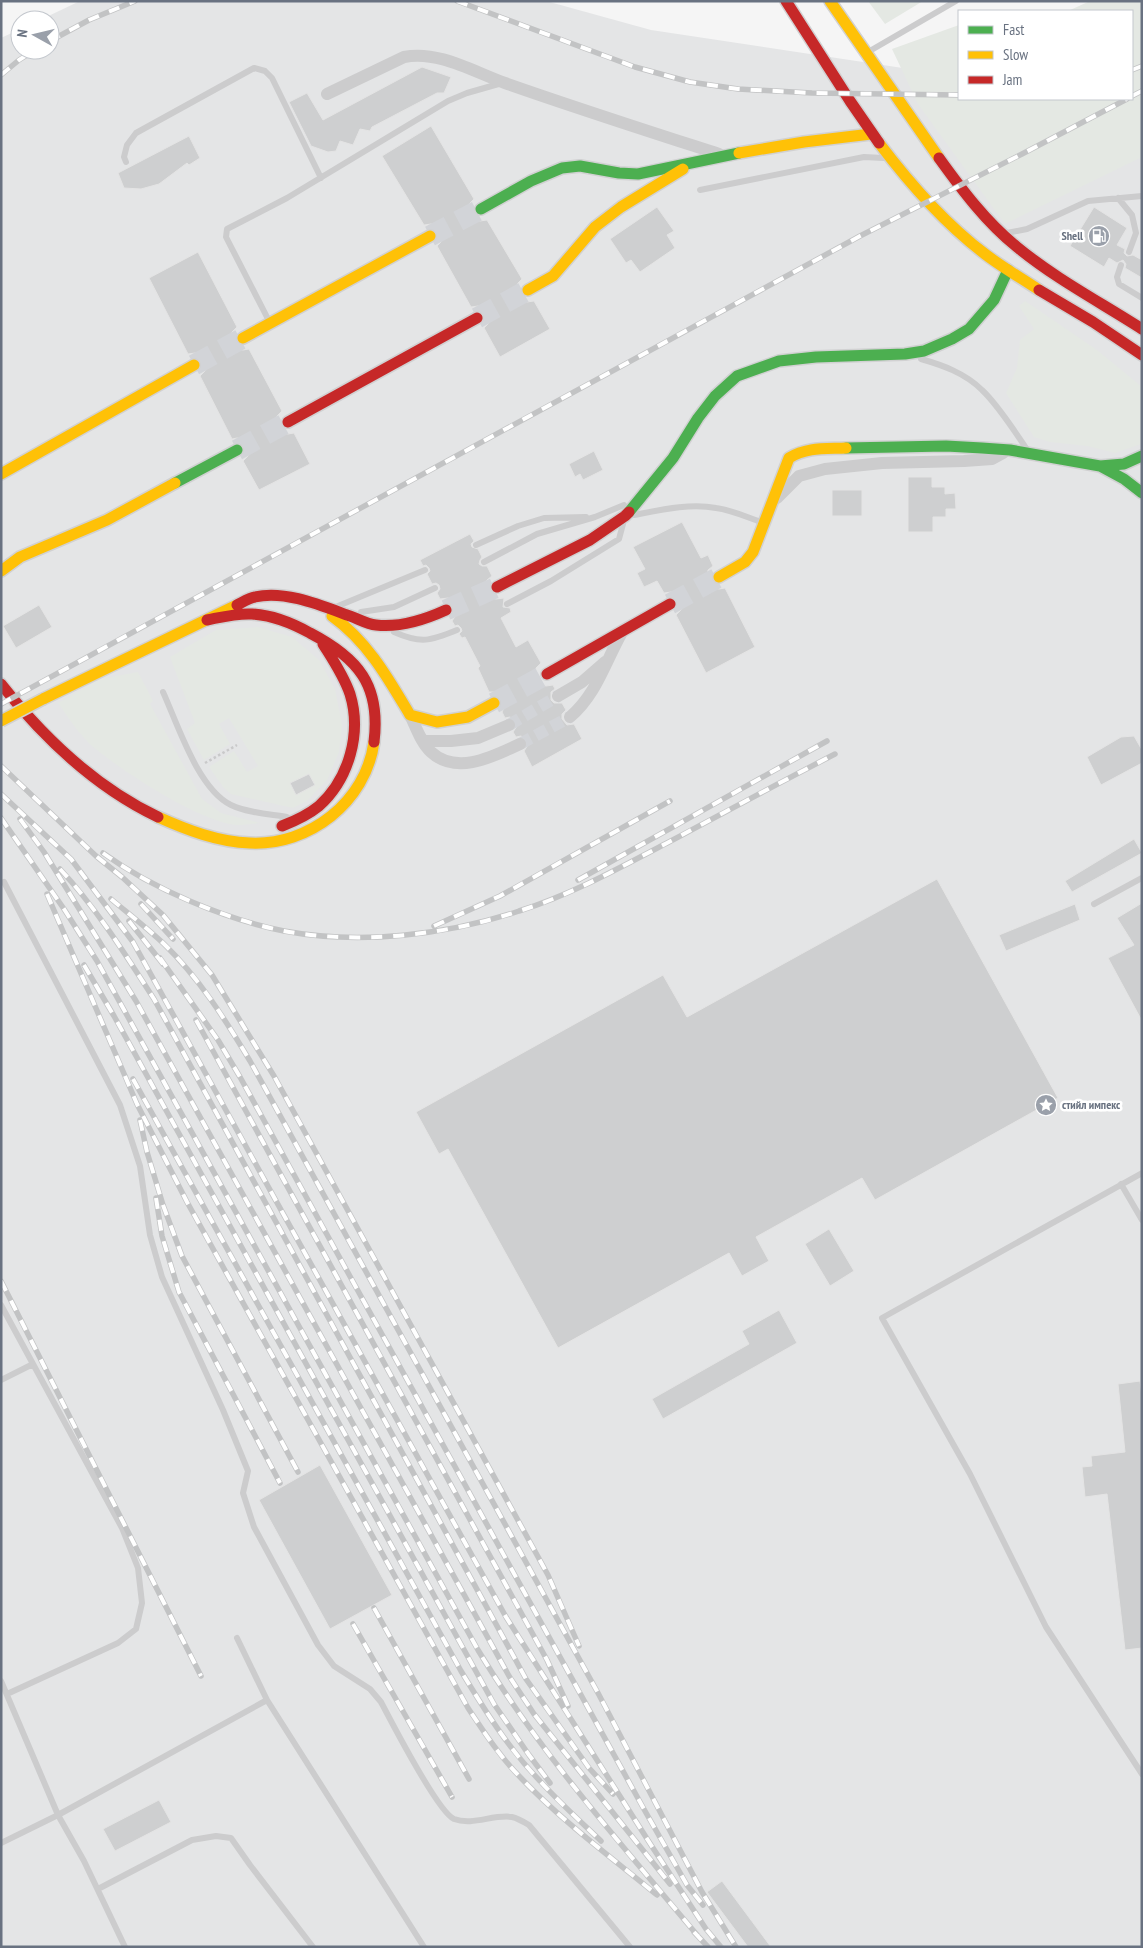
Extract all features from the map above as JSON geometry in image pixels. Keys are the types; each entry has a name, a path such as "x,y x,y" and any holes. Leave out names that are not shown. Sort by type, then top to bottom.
{"highway":[{"path":"786,1 871,134 910,184 948,223 978,249 1008,270 1078,312 1142,355"},
{"path":"830,1 867,53 900,105 983,215 1022,251 1142,329"},
{"path":"480,209 549,173 565,167 580,167 622,175 637,174 726,156 841,137 871,134"},
{"path":"528,290 553,276 594,227 621,207 696,162"},
{"path":"243,338 430,236"},
{"path":"497,587 590,540 624,516 673,458 698,418 715,396 737,376 778,361 816,357 905,354 924,351 970,329 994,300 1008,270"},
{"path":"288,422 477,318"},
{"path":"1,474 194,365"},
{"path":"719,577 744,562 753,552 789,458 799,452 840,448 946,446 1010,450 1100,466 1124,464 1142,456"},
{"path":"1,570 20,557 107,520 238,450"},
{"path":"1100,466 1124,479 1142,493"},
{"path":"1,721 254,598 285,596 308,601 376,625 404,624 427,618 446,610"},
{"path":"308,601 338,619 364,644 376,659 410,715 437,722 468,717 494,703"},
{"path":"547,674 670,604"},
{"path":"1,684 10,696 85,769 147,811 210,837 234,842 254,844 270,842 313,828 341,809 354,795 364,777 374,748 376,722 367,683 358,667 337,648 292,624 257,614 241,614 207,620"},
{"path":"189,829 246,834 271,830 299,820 324,802 344,772 353,748 355,726 353,704 346,682 319,638"}],"street":[{"path":"326,94 404,56 415,54 430,56 504,83 726,156"},
{"path":"773,501 799,476 825,469 882,463 964,462 992,459 1010,450"},
{"path":"570,717 583,706 596,687 607,660 624,630"},
{"path":"558,696 582,682 607,660"},
{"path":"410,715 430,752 442,760 454,763 472,763 493,757 520,744"},
{"path":"423,741 451,741 478,738 509,725"}],"lane":[{"path":"867,53 956,1"},
{"path":"126,162 124,157 127,145 136,133 254,68 265,71 272,78 321,178"},
{"path":"271,323 226,237 227,229 321,178 448,101 467,93 504,83"},
{"path":"700,190 864,157 889,158"},
{"path":"1002,234 1027,229 1088,201 1142,196"},
{"path":"1118,198 1132,214 1136,233 1129,252"},
{"path":"1121,265 1117,277 1119,284 1142,298"},
{"path":"905,354 941,364 959,373 981,389 1029,453"},
{"path":"484,562 537,534 595,517 618,508 644,492"},
{"path":"507,604 551,581 620,540 624,516 656,511 714,507 765,523"},
{"path":"476,545 518,526 544,518 595,517"},
{"path":"330,609 425,570"},
{"path":"344,614 374,612 394,608 435,588"},
{"path":"376,625 418,640 434,639 457,630"},
{"path":"163,692 197,767 211,790 230,805 299,820"},
{"path":"1094,904 1142,878"},
{"path":"4,882 120,1105 140,1166 150,1234 162,1277 223,1410 248,1471 243,1493 254,1527 318,1645 334,1666 370,1689 381,1702 438,1804 453,1818 471,1822 495,1817 513,1817 529,1825 630,1947"},
{"path":"1142,1173 882,1318 970,1474 1046,1627 1142,1774"},
{"path":"1120,1184 1142,1220"},
{"path":"1,1305 122,1528 138,1568 142,1603 136,1629 118,1643 7,1694"},
{"path":"1,1380 33,1364"},
{"path":"237,1638 267,1700 424,1947"},
{"path":"1,1681 58,1816 84,1861 125,1947"},
{"path":"1,1843 58,1816 267,1700"},
{"path":"98,1889 192,1840 216,1836 231,1838 314,1947"}],"path":[{"path":"197,767 237,745"}],"shaded area":[{"path":"80,1 546,1 651,30 916,70 958,100 1133,100 1142,26 1142,1947 1,1947 1,38 10,34 10,60 60,60 60,10"},
{"path":"868,1 923,1 885,24"},
{"path":"1090,1 1142,1 1142,157 1005,224 918,104 892,49 958,25 958,100 1133,100 1133,10 1070,10"},
{"path":"1025,301 1097,350 1142,387 1141,444 1115,453 1087,446 1050,442 1034,437 1006,393 1017,368 1020,340 1034,329 1019,306"},
{"path":"258,627 292,637 319,660 335,689 342,725 339,752 327,780 307,801 293,808 231,794 224,788 209,767 234,751 247,772 258,766 229,718 219,724 230,744 204,760 187,729 195,723 170,657 216,630"},
{"path":"138,672 153,701 150,704 202,799 221,813 260,823 237,825 221,822 182,805 140,781 91,745 77,730 58,703 101,679"}],"building":[{"path":"422,67 451,77 444,93 437,93 372,127 370,131 360,129 353,145 340,141 336,151 328,152 311,146 289,102 307,93 323,120"},
{"path":"431,126 474,199 470,203 470,215 475,220 487,220 522,279 516,289 517,296 522,301 534,301 550,329 500,357 484,328 488,324 488,312 483,307 471,307 437,246 441,242 441,230 436,225 424,225 382,156"},
{"path":"189,136 200,158 189,165 187,163 159,184 141,189 124,188 118,173"},
{"path":"657,207 674,231 667,235 675,248 640,272 631,260 626,263 610,239"},
{"name":"Shell","path":"1094,207 1127,228 1117,245 1125,249 1124,253 1127,256 1133,255 1142,260 1142,278 1125,268 1126,264 1123,260 1117,263 1109,258 1104,267 1070,246"},
{"path":"198,252 237,327 232,332 232,344 237,349 249,349 282,411 277,416 277,428 282,433 294,433 310,464 259,490 243,461 248,456 248,445 243,439 232,439 200,376 205,371 205,359 200,354 188,354 149,278"},
{"path":"594,451 603,470 583,480 580,474 575,477 569,464"},
{"path":"908,477 932,477 932,487 945,487 945,494 955,493 956,509 946,509 946,517 933,517 933,532 908,532"},
{"path":"832,490 862,490 862,516 832,516"},
{"path":"682,522 701,558 708,555 713,566 708,570 708,584 713,588 725,588 755,647 706,673 676,615 681,610 681,597 671,592 664,593 657,581 644,587 637,573 645,569 633,547"},
{"path":"470,534 474,541 471,544 472,547 478,549 482,557 479,564 487,566 492,576 487,580 485,586 486,593 491,598 504,598 503,607 510,608 511,612 501,618 516,647 528,640 541,663 536,668 536,680 541,685 553,685 555,689 551,692 551,700 554,703 562,703 566,710 562,714 562,719 567,725 574,724 582,739 532,767 524,751 528,745 527,740 521,736 516,737 513,732 517,726 516,721 510,717 505,718 502,712 506,704 505,697 500,692 489,692 478,668 480,666 465,637 462,638 459,634 462,631 461,628 458,625 455,626 452,621 458,612 457,604 448,598 440,599 437,593 440,589 439,585 436,583 432,584 427,574 430,571 429,568 426,565 423,566 420,560"},
{"path":"39,605 52,627 16,648 3,626"},
{"path":"1134,736 1142,750 1142,763 1101,785 1087,757 1121,737"},
{"path":"309,774 315,785 296,795 290,783"},
{"path":"1134,839 1142,853 1072,892 1065,881"},
{"path":"937,879 1058,1098 875,1200 862,1178 756,1237 769,1261 742,1276 729,1253 558,1348 448,1149 439,1154 416,1112 663,975 687,1017"},
{"path":"1142,903 1142,1021 1108,958 1134,945 1117,918"},
{"path":"1075,904 1080,920 1006,951 999,935"},
{"path":"829,1229 854,1271 830,1286 805,1244"},
{"path":"779,1310 797,1343 663,1419 652,1399 749,1344 742,1331"},
{"path":"1140,1381 1142,1396 1142,1648 1125,1650 1107,1494 1085,1497 1082,1467 1092,1466 1091,1456 1125,1452 1118,1384"},
{"path":"320,1465 392,1595 330,1629 259,1500"},
{"path":"159,1800 171,1822 115,1851 103,1829"},
{"path":"722,1881 771,1947 748,1947 707,1892"}],"tunnel":[{"path":"430,236 481,209"},
{"path":"477,318 528,290"},
{"path":"194,365 243,338"},
{"path":"237,450 288,422"},
{"path":"670,604 719,577"},
{"path":"446,610 497,587"},
{"path":"494,703 547,674"},
{"path":"509,725 558,696"},
{"path":"520,744 570,717"}],"railway":[{"path":"60,36 89,20 135,1"},
{"path":"457,1 635,67 690,82 738,89 812,93 958,95"},
{"path":"1,75 19,60"},
{"path":"1133,70 1142,66"},
{"path":"1133,96 1142,91"},
{"path":"1,704 860,236 1125,100"},
{"path":"578,880 827,741"},
{"path":"103,853 144,879 166,890 214,911 261,926 313,935 343,937 373,937 433,932 519,911 576,889 835,754"},
{"path":"1,766 96,856 163,915 212,975 274,1076 548,1575 579,1646"},
{"path":"1,794 71,859 133,942 506,1617 651,1845 706,1929 721,1947"},
{"path":"434,926 500,896 670,801"},
{"path":"1,818 64,909 97,961 478,1650 528,1725 582,1797 698,1936"},
{"path":"20,819 44,852 136,1001 509,1676 534,1714 670,1884"},
{"path":"60,869 98,916 154,999 526,1679 589,1768 613,1794"},
{"path":"47,894 137,1104 187,1202 468,1708 506,1762 537,1794 657,1895"},
{"path":"111,899 177,957 221,1014 250,1061 598,1693 702,1892 736,1947"},
{"path":"141,904 173,939"},
{"path":"129,921 163,964"},
{"path":"160,958 218,1040 240,1077 645,1811 687,1885 703,1905"},
{"path":"84,965 494,1704 550,1783"},
{"path":"196,1020 547,1660 568,1706"},
{"path":"133,1079 461,1671 497,1728 517,1755 601,1841"},
{"path":"140,1120 147,1152 163,1205 182,1256 298,1472"},
{"path":"156,1198 162,1236 179,1292 280,1483"},
{"path":"1,1281 201,1676"},
{"path":"374,1608 469,1779"},
{"path":"353,1624 452,1797"},
{"path":"694,1932 708,1947"}],"traffic: fast":[{"path":"481,209 531,181 562,168 580,166 619,173 638,174 739,153"},
{"path":"629,512 673,458 698,418 715,396 737,376 779,361 816,357 905,354 924,351 952,339 969,329 994,300 1008,270"},
{"path":"846,448 946,446 982,448 1010,450 1100,466 1124,464 1142,456"},
{"path":"175,483 237,450"},
{"path":"1100,466 1124,479 1142,493"}],"traffic: slow":[{"path":"830,1 939,158"},
{"path":"739,153 804,142 871,134"},
{"path":"879,143 915,188 970,242 991,259 1039,290"},
{"path":"528,290 553,276 595,227 621,207 683,169"},
{"path":"243,338 430,236"},
{"path":"1,474 194,365"},
{"path":"719,577 745,562 753,552 789,458 809,450 846,448"},
{"path":"1,571 20,557 107,520 175,483"},
{"path":"43,699 237,605"},
{"path":"332,616 345,626 367,649 410,715 437,722 468,717 494,703"},
{"path":"1,721 43,699"},
{"path":"158,817 203,834 238,842 272,842 293,837 313,828 331,816 347,801 360,784 369,764 374,742"}],"traffic: jam":[{"path":"786,1 879,143"},
{"path":"939,158 985,216 1017,247 1063,280 1142,329"},
{"path":"1039,290 1093,322 1142,355"},
{"path":"288,422 477,318"},
{"path":"497,587 590,540 629,512"},
{"path":"237,605 255,597 278,595 314,603 369,623 385,626 412,622 446,610"},
{"path":"547,674 670,604"},
{"path":"207,620 241,614 267,616 303,629 341,653 353,663 363,676 369,689 374,704 374,742"},
{"path":"282,826 301,818 319,806 338,783 350,754 354,724 350,694 341,674 323,644"},
{"path":"1,684 17,704 72,760 135,805 158,817"}],"place":[{"name":"Shell","path":"1099,236"},
{"name":"стийл импекс","path":"1046,1105"}]}
